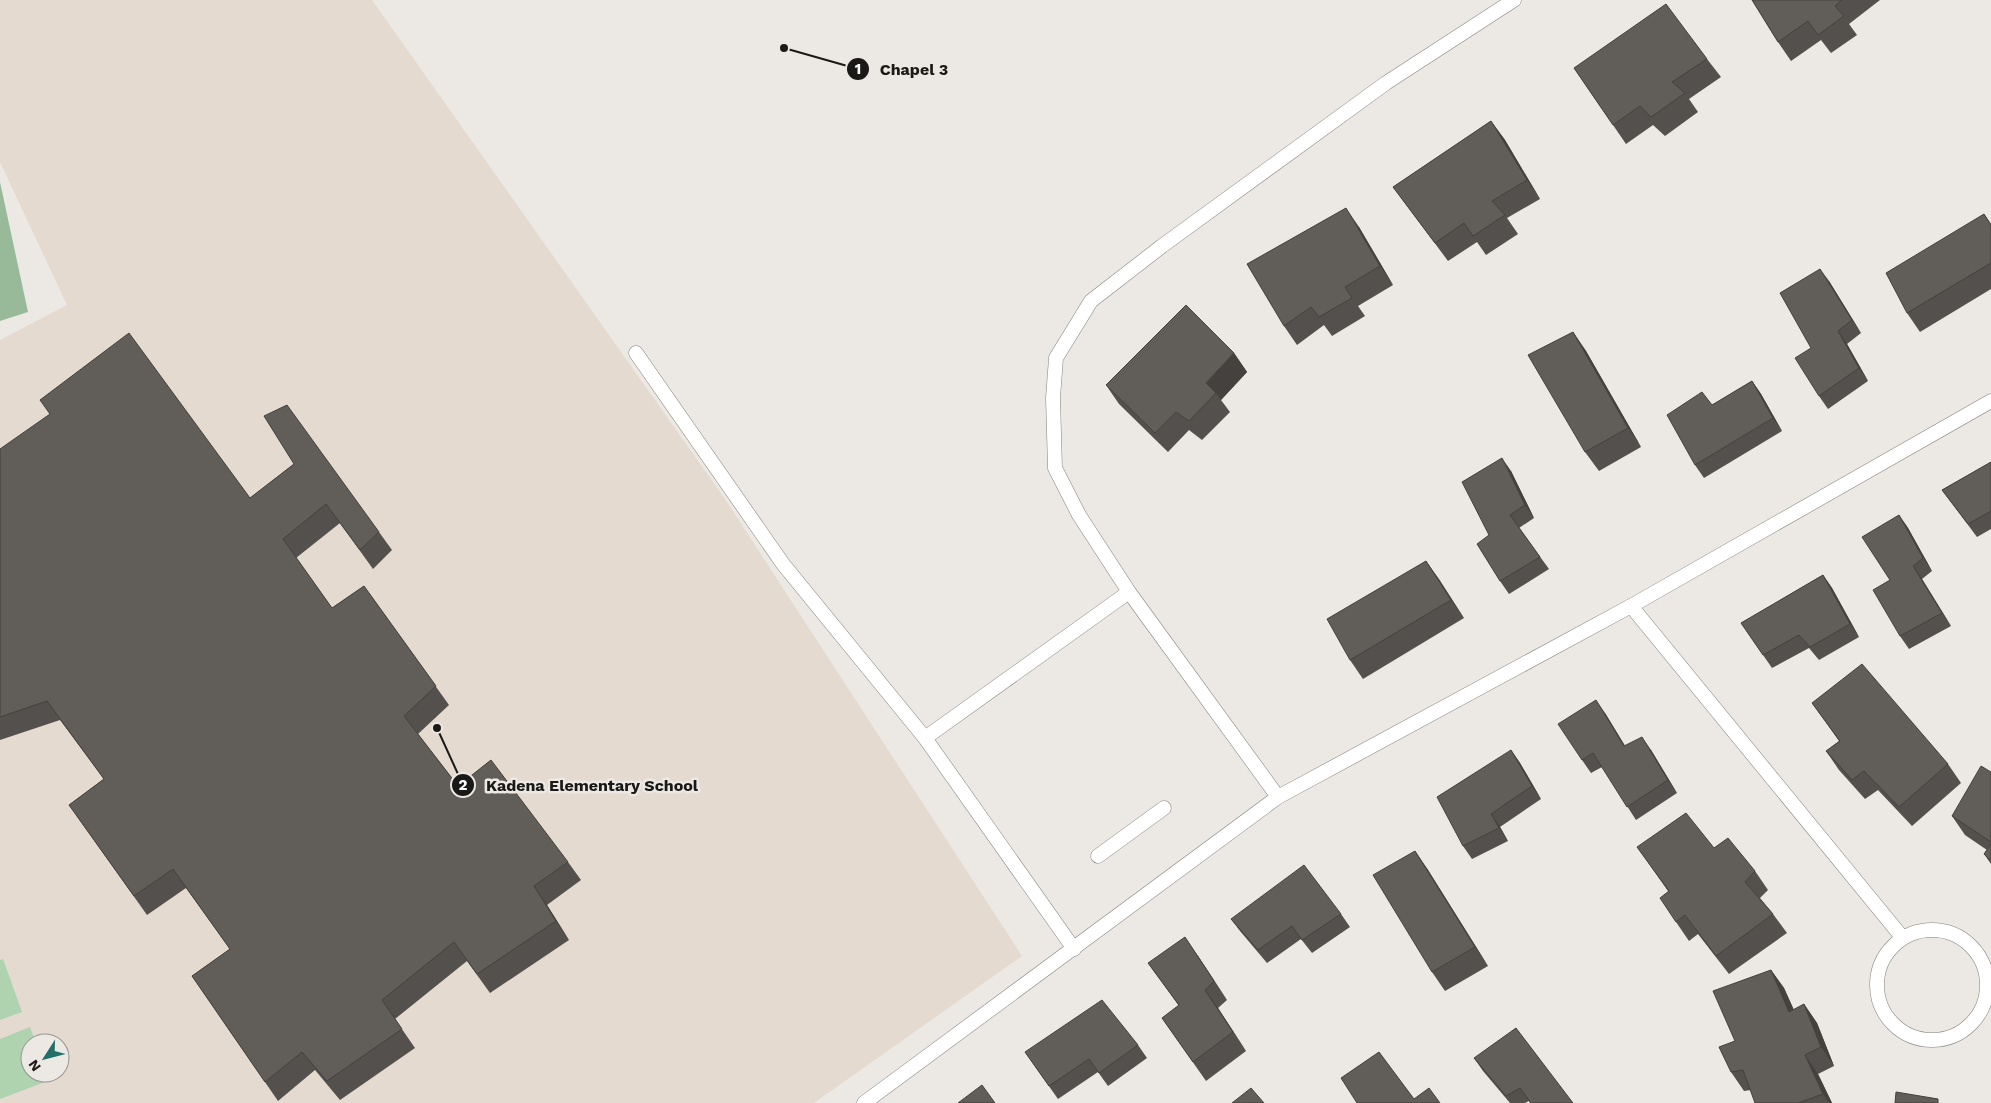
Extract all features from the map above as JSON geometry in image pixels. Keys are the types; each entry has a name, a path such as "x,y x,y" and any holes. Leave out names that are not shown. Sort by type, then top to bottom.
{"lane":[{"path":"1278,797 1129,592 1079,515 1056,468 1053,398 1056,358 1091,301 1162,246 1386,83 1514,0"},
{"path":"636,353 783,564 925,738 1074,949"},
{"path":"864,1103 1278,797 1632,606 1991,401"},
{"path":"925,738 1129,592"},
{"path":"1632,606 1902,937"},
{"path":"1098,856 1164,808"},
{"path":"1921,930 1943,930 1964,939 1981,958 1988,980 1986,1001 1974,1022 1956,1036 1934,1041 1913,1038 1895,1028 1883,1012 1876,988 1876,976 1883,958 1902,937 1921,930"}],"shaded area":[{"path":"0,0 372,0 725,499 1022,956 814,1103 0,1103 0,340 67,305 0,162"}],"green space":[{"path":"0,182 28,312 0,321"},
{"path":"3,959 22,1012 0,1020 0,960"},
{"path":"30,1027 32,1033 20,1033 20,1083 42,1083 0,1099 0,1039"}],"building":[{"path":"1752,0 1842,0 1835,6 1844,16 1818,35 1808,21 1778,42"},
{"path":"1666,4 1707,59 1672,82 1685,93 1651,117 1640,106 1613,125 1574,68"},
{"path":"1491,121 1527,180 1492,201 1505,215 1473,236 1464,223 1435,243 1393,187"},
{"path":"1346,208 1380,266 1345,287 1352,298 1319,317 1311,307 1284,326 1247,264"},
{"path":"1984,214 1991,225 1991,263 1907,313 1886,273"},
{"path":"1820,269 1852,320 1838,331 1859,368 1819,396 1795,358 1811,348 1780,293"},
{"path":"1186,305 1234,353 1206,383 1216,393 1189,421 1176,412 1155,433 1106,385"},
{"path":"1573,332 1628,428 1585,452 1528,355"},
{"path":"129,333 250,498 294,464 264,416 287,405 379,532 360,550 326,504 283,539 332,608 364,586 436,686 404,716 458,786 491,760 568,862 534,886 556,921 477,974 454,942 382,1000 402,1029 327,1081 302,1052 265,1082 192,976 230,949 173,869 134,896 69,805 104,779 47,701 0,717 0,449 50,414 40,400"},
{"path":"1752,381 1773,418 1695,465 1667,415 1702,392 1712,405"},
{"path":"1502,458 1525,505 1510,515 1540,557 1500,581 1477,544 1489,535 1462,482"},
{"path":"1991,462 1991,511 1968,524 1942,490"},
{"path":"1899,515 1923,558 1913,566 1942,613 1900,636 1873,590 1890,580 1862,537"},
{"path":"1426,561 1451,600 1350,660 1327,619"},
{"path":"1823,575 1850,624 1810,647 1799,635 1763,655 1741,623"},
{"path":"1862,664 1948,764 1899,807 1864,771 1852,780 1826,751 1840,741 1812,703"},
{"path":"1596,700 1624,746 1642,737 1668,780 1627,807 1593,753 1582,760 1558,724"},
{"path":"1511,750 1532,786 1491,814 1499,828 1463,846 1437,797"},
{"path":"1981,766 1991,772 1991,842 1952,816"},
{"path":"1686,813 1714,848 1728,838 1755,871 1745,882 1773,914 1716,956 1685,915 1676,922 1660,898 1669,891 1637,847"},
{"path":"1991,844 1991,861 1984,854"},
{"path":"1415,851 1475,947 1432,972 1373,875"},
{"path":"1304,865 1341,914 1302,940 1292,926 1258,950 1231,919"},
{"path":"1185,937 1214,981 1205,990 1233,1032 1193,1062 1162,1018 1179,1005 1148,963"},
{"path":"1771,970 1789,1012 1804,1004 1821,1047 1805,1055 1823,1094 1798,1103 1755,1103 1743,1070 1731,1072 1719,1047 1735,1041 1713,991"},
{"path":"1102,1000 1138,1045 1099,1073 1089,1059 1049,1086 1025,1052"},
{"path":"1516,1028 1573,1103 1531,1103 1520,1088 1506,1096 1474,1058"},
{"path":"1379,1052 1414,1099 1429,1088 1440,1103 1357,1103 1341,1078"},
{"path":"982,1085 995,1103 958,1103"},
{"path":"1251,1088 1264,1103 1232,1103"},
{"path":"1896,1092 1938,1099 1938,1103 1895,1103"}],"place":[{"name":"Chapel 3","path":"784,48"},
{"name":"Kadena Elementary School","path":"437,728"}]}
